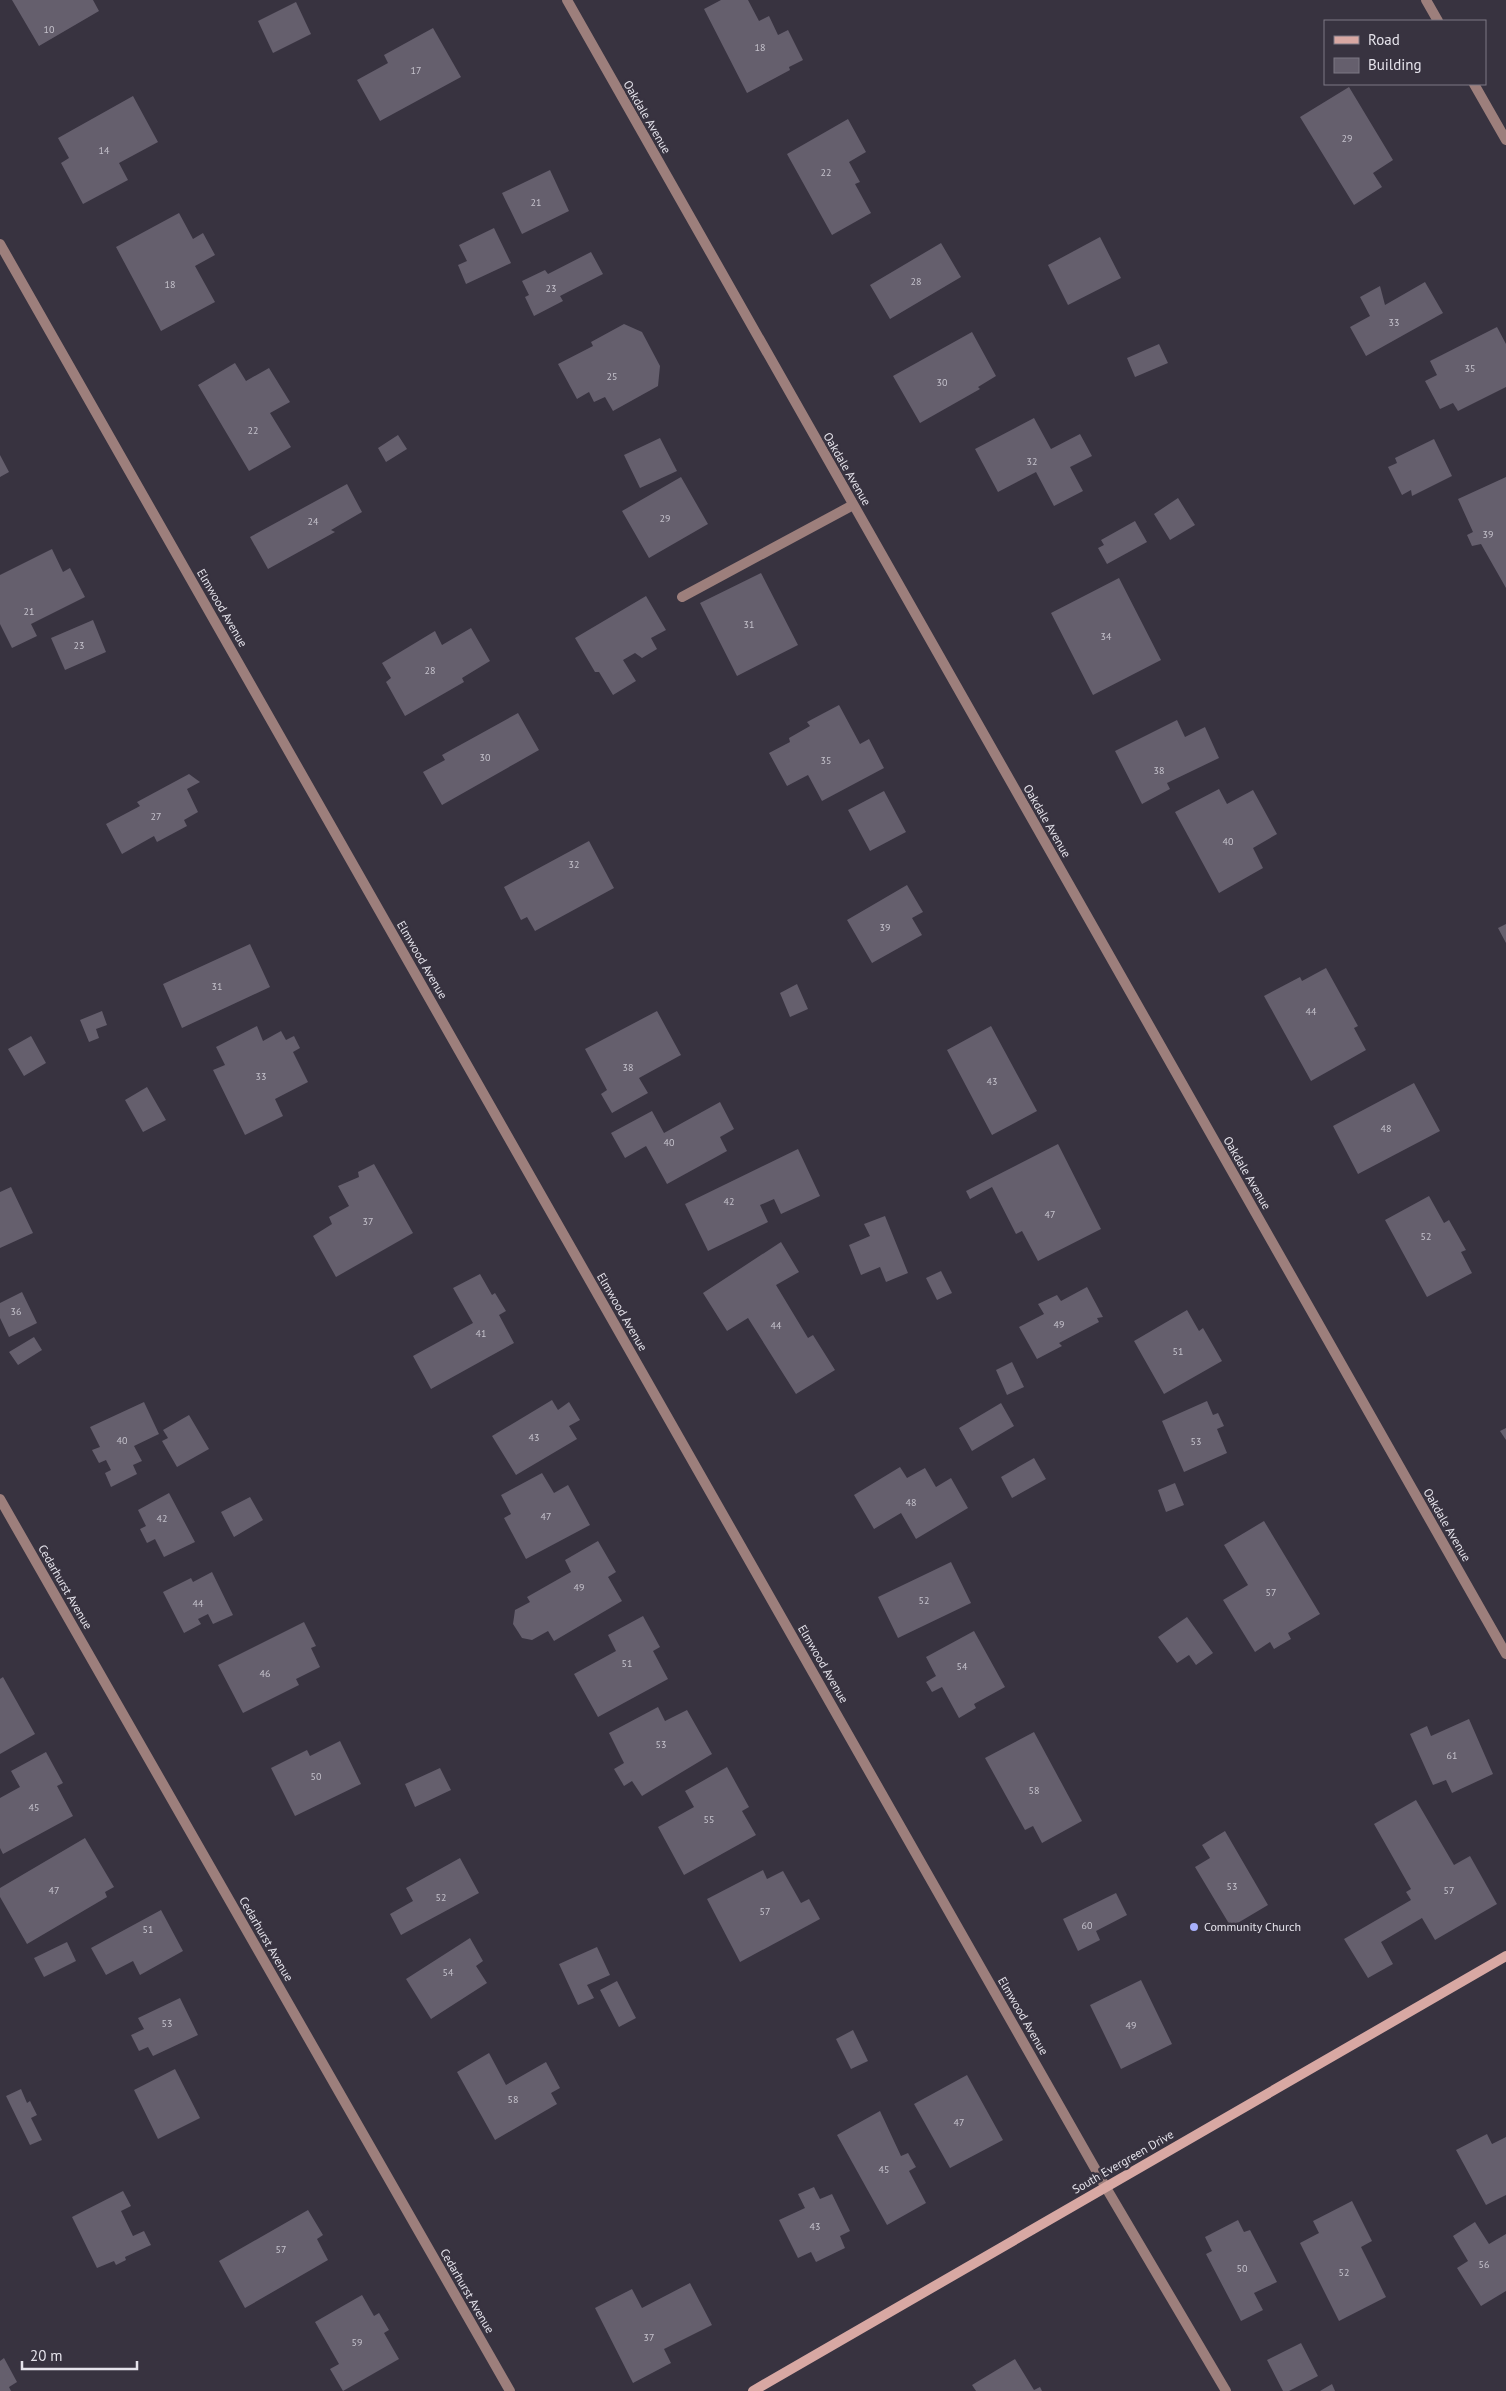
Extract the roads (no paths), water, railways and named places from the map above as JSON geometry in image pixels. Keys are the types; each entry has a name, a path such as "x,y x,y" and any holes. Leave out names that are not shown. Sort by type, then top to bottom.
{"street":[{"name":"Oakdale Avenue","path":"567,0 1506,1654"},
{"path":"1426,0 1437,20"},
{"path":"1475,85 1506,140"},
{"name":"Elmwood Avenue","path":"0,244 1106,2186 1226,2391"},
{"path":"682,597 853,505"},
{"name":"Cedarhurst Avenue","path":"0,1499 510,2391"},
{"name":"South Evergreen Drive","path":"753,2391 1506,1956"}],"place":[{"name":"Community Church","path":"1194,1927"}]}
